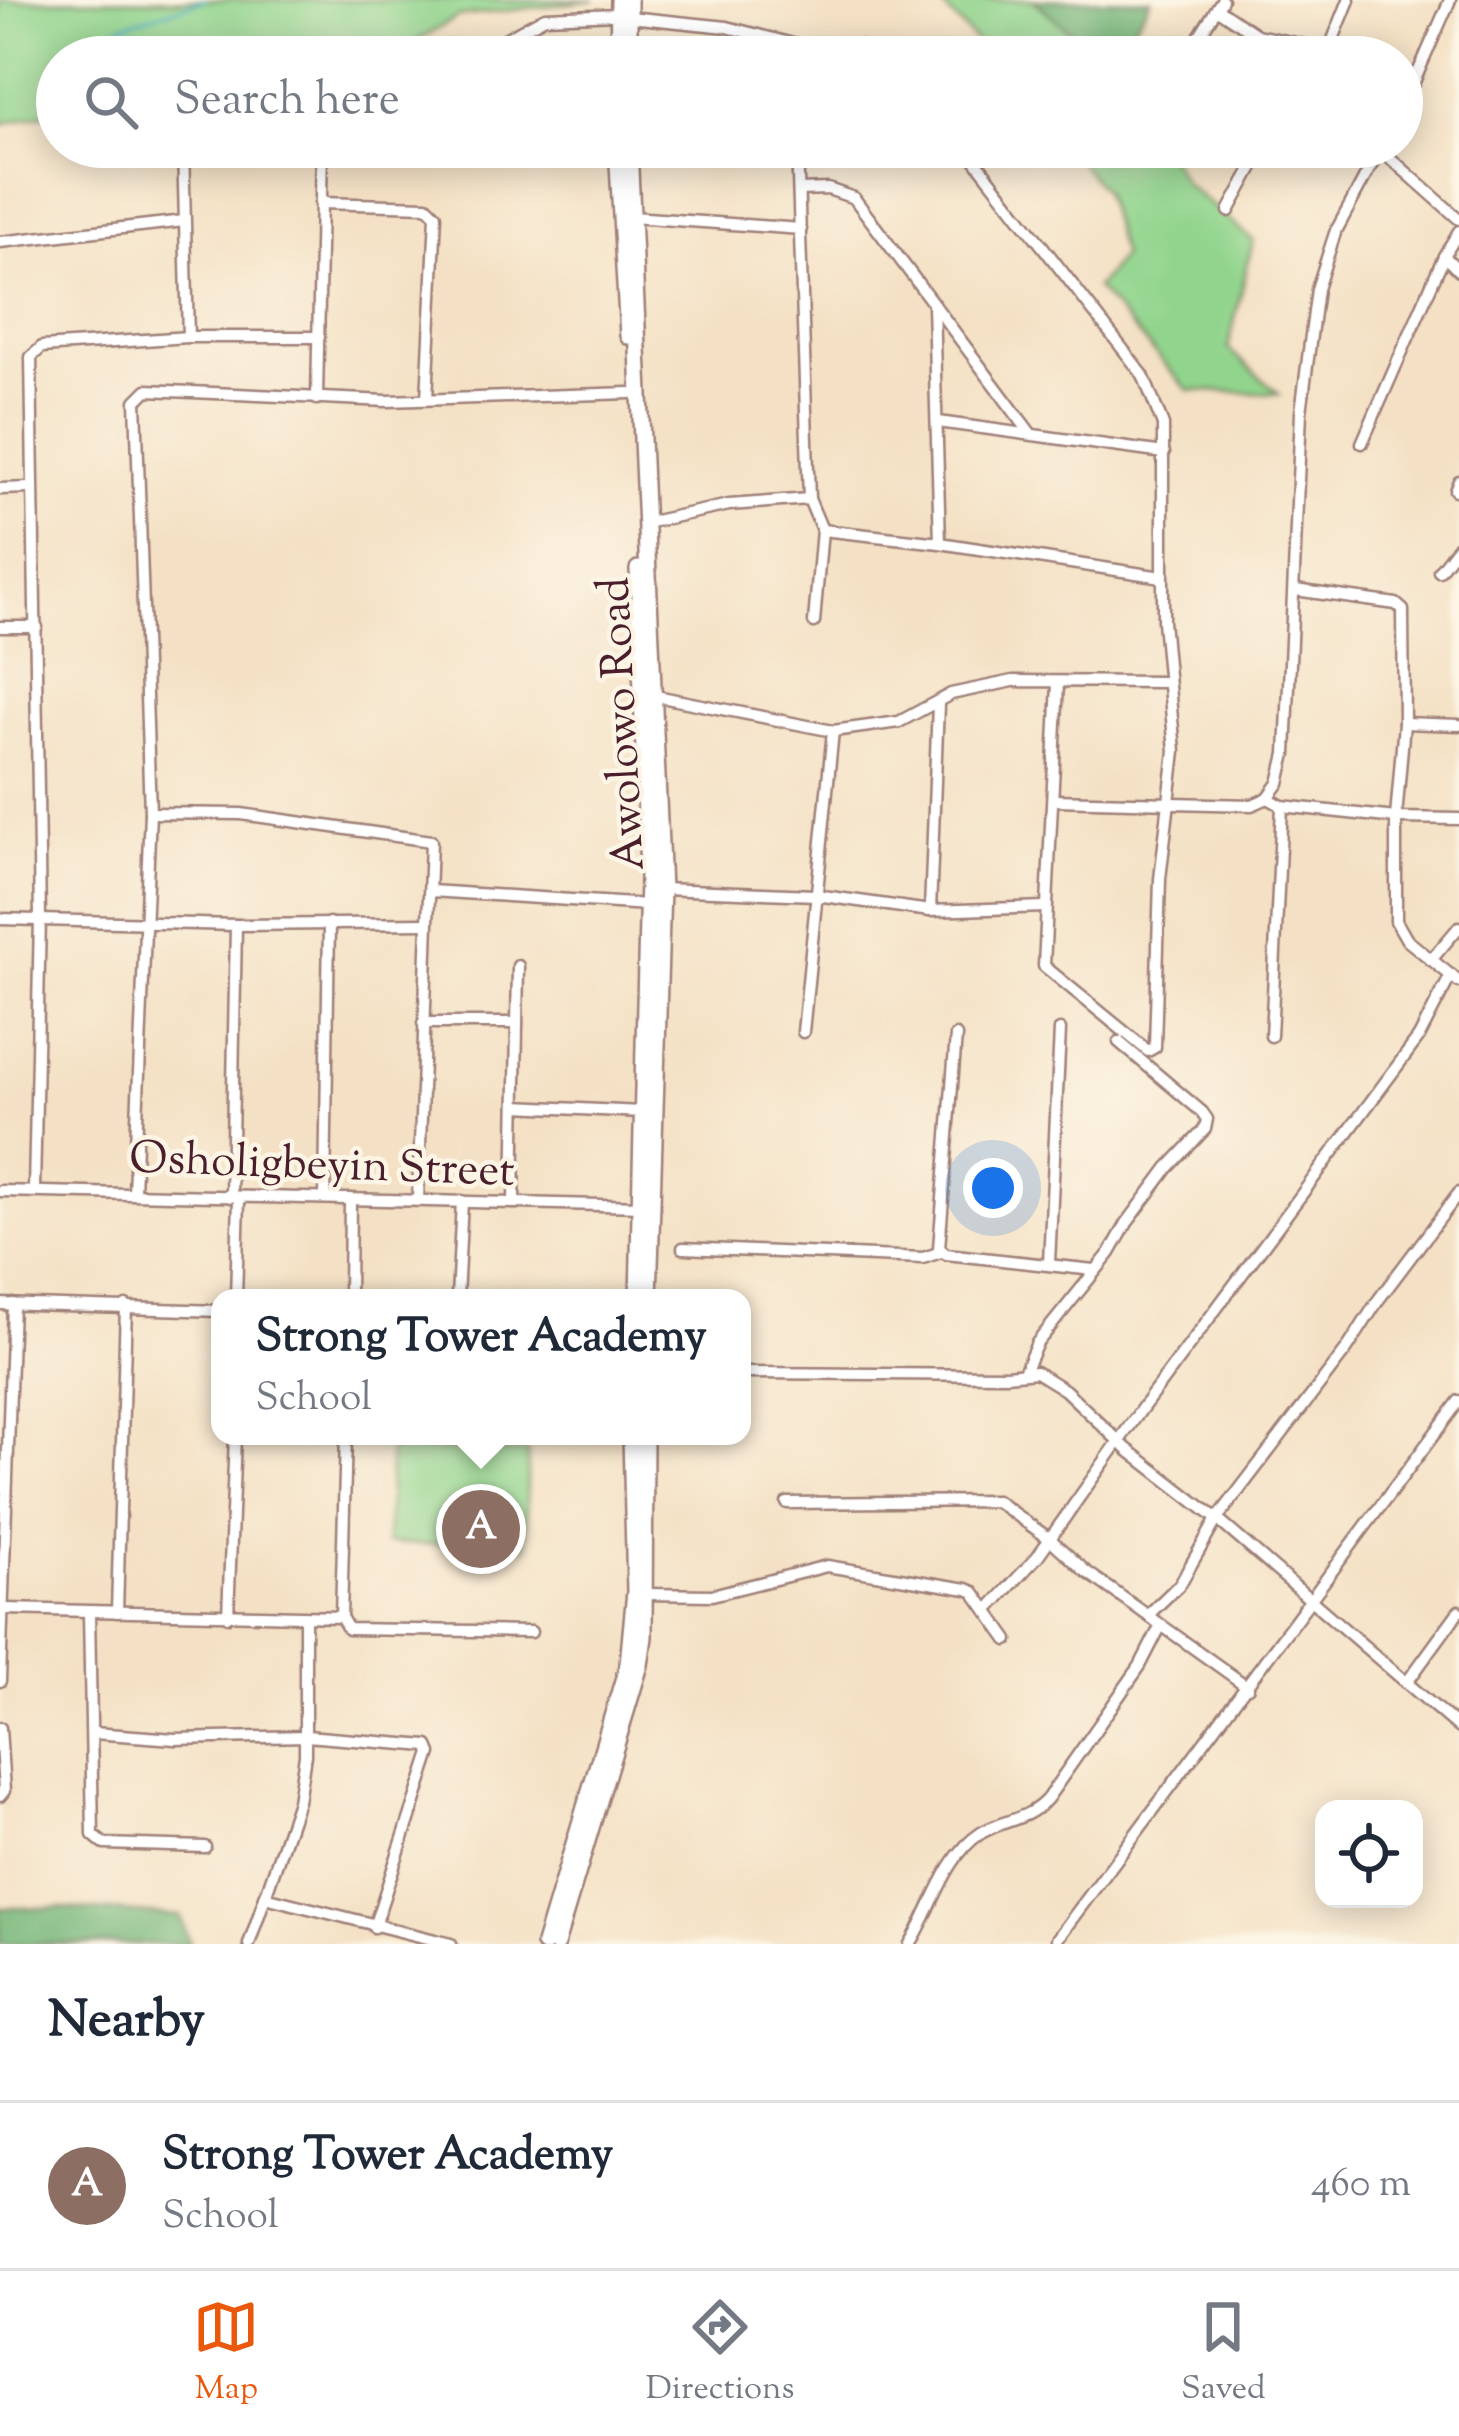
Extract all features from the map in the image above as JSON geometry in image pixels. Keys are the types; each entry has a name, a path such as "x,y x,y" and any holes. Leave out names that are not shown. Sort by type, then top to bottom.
{"main road":[{"name":"Awolowo Road","path":"617,168 648,905 642,1112 650,1289"},
{"name":"Awolowo Road","path":"630,168 662,889 639,1289"},
{"path":"544,1944 628,1664 635,1591 632,1445"},
{"path":"556,1944 640,1665 645,1445"}],"street":[{"path":"1335,36 1349,0"},
{"path":"1423,62 1450,0"},
{"path":"1197,36 1220,5 1260,36"},
{"path":"510,36 545,17 624,8 754,36"},
{"path":"183,168 188,337"},
{"path":"317,399 321,168"},
{"path":"798,168 809,499 822,530 814,622"},
{"path":"981,168 1143,375 1163,425 1162,578 1174,751 1160,879 1155,1047 1148,1051 1047,971 1042,957 1058,683"},
{"path":"1229,211 1253,168"},
{"path":"1053,800 1252,805 1268,798 1279,783 1286,754 1301,412 1323,267 1348,204 1369,168"},
{"path":"1402,168 1459,219"},
{"path":"799,190 828,189 854,198 1031,434"},
{"path":"320,203 427,206 436,215 427,399"},
{"path":"632,217 801,229"},
{"path":"0,242 184,221"},
{"path":"1362,443 1459,231"},
{"path":"1444,256 1459,272"},
{"path":"933,302 940,543"},
{"path":"34,1190 40,918 31,357 35,350 188,337 319,337"},
{"path":"134,1192 150,813 136,401 147,390 317,399 630,393"},
{"path":"938,422 1164,453"},
{"path":"0,489 30,488"},
{"path":"646,523 729,506 809,499"},
{"path":"822,530 940,543 1162,578"},
{"path":"1439,571 1459,545"},
{"path":"988,1610 1050,1539 1419,1037 1455,978 1407,940 1396,921 1405,615 1400,606 1295,590"},
{"path":"0,627 37,627"},
{"path":"651,694 833,731 899,722 961,691 1013,681 1168,682"},
{"path":"930,911 938,704"},
{"path":"1404,723 1459,725"},
{"path":"803,1032 833,731"},
{"path":"1268,798 1282,806 1396,818 1459,819"},
{"path":"1271,1036 1282,806"},
{"path":"150,813 241,814 430,842 418,1200"},
{"path":"662,889 816,895 930,911 1045,907"},
{"path":"431,891 648,905"},
{"path":"0,920 426,923"},
{"path":"325,1198 329,923"},
{"path":"236,925 236,1289"},
{"path":"1431,960 1459,927"},
{"path":"514,1203 518,966"},
{"path":"423,1023 517,1023"},
{"path":"1049,1263 1060,1030"},
{"path":"941,1252 956,1036"},
{"path":"1024,1372 1037,1343 1110,1253 1168,1168 1205,1129 1207,1119 1119,1042"},
{"path":"516,1106 642,1112"},
{"name":"Osholigbeyin Street","path":"0,1191 647,1206"},
{"path":"1148,1615 1180,1584 1217,1519 1459,1193"},
{"path":"349,1289 350,1199"},
{"path":"457,1289 462,1202"},
{"path":"683,1248 910,1258 941,1252 1094,1270"},
{"path":"0,1681 5,1609 6,1304 211,1311"},
{"path":"117,1612 126,1306"},
{"path":"751,1373 1024,1372 1049,1378 1459,1728"},
{"path":"1057,1939 1459,1401"},
{"path":"228,1616 235,1445"},
{"path":"346,1445 341,1617 348,1629 531,1632"},
{"path":"787,1503 996,1502 1247,1687"},
{"path":"645,1594 712,1595 827,1566 967,1588 1007,1640"},
{"path":"5,1609 341,1617"},
{"path":"1408,1681 1459,1611"},
{"path":"89,1612 93,1733 89,1790 97,1840 205,1847"},
{"path":"249,1944 298,1801 306,1736 304,1618"},
{"path":"910,1944 957,1857 969,1844 998,1826 1024,1819 1047,1799 1140,1666 1161,1625"},
{"path":"0,1728 4,1792 0,1796"},
{"path":"93,1733 175,1739 306,1736 428,1746 431,1753 374,1927"},
{"path":"265,1897 451,1944"}],"green space":[{"path":"0,0 595,0 458,17 425,36 36,36 36,116 0,124"},
{"path":"937,0 1034,0 1076,36 970,36"},
{"path":"1034,0 1151,0 1129,36 1076,36"},
{"path":"1084,168 1176,168 1184,183 1253,240 1228,349 1279,394 1188,390 1096,288 1122,256 1103,191"},
{"path":"390,1449 528,1452 525,1547 387,1543"},
{"path":"0,1908 180,1916 190,1944 0,1944"}],"waterway":[{"path":"119,26 205,0"}],"place":[{"name":"Strong Tower Academy","path":"481,1529"}]}
